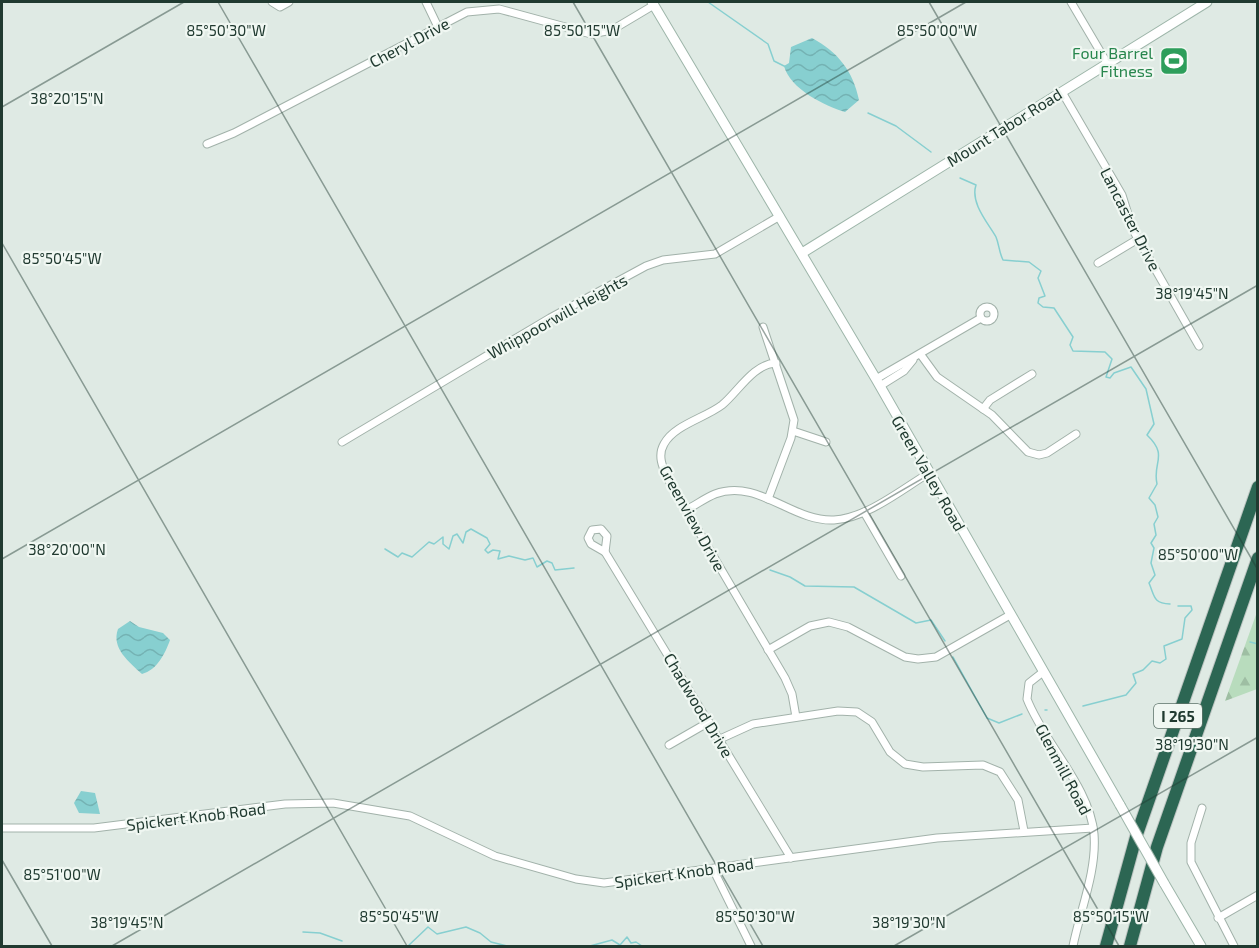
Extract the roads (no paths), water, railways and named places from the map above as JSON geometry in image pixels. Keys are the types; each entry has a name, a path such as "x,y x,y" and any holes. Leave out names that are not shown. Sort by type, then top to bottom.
{"highway":[{"name":"I 265","path":"1106,946 1136,837 1257,487"},
{"name":"I 265","path":"1130,946 1157,847 1257,558"}],"street":[{"path":"272,2 280,7 289,2"},
{"path":"426,2 438,27"},
{"path":"1071,2 1107,63"},
{"name":"Mount Tabor Road","path":"802,253 1207,2"},
{"name":"Cheryl Drive","path":"207,144 234,133 467,12 499,9 591,34 602,33 653,3"},
{"name":"Green Valley Road","path":"653,3 878,382 1201,946"},
{"name":"Lancaster Drive","path":"1062,92 1122,195 1127,216 1138,239 1199,346"},
{"name":"Whippoorwill Heights","path":"342,442 550,318 646,266 663,260 715,255 780,216"},
{"path":"1098,263 1138,239"},
{"path":"878,382 904,370 918,356 981,318"},
{"path":"763,327 791,405 793,431 768,499"},
{"path":"918,356 941,381 983,409 1033,454 1047,453 1076,434"},
{"name":"Greenview Drive","path":"776,363 756,371 718,408 673,434 664,442 660,454 662,467 790,689 796,717"},
{"path":"983,409 990,400 1032,374"},
{"path":"793,431 826,441"},
{"path":"687,510 714,494 730,490 749,492 822,519 846,518 864,512 929,473"},
{"path":"864,512 901,576"},
{"name":"Chadwood Drive","path":"605,552 791,858"},
{"path":"768,650 810,626 835,622 905,657 924,659 936,657 1010,615"},
{"name":"Glenmill Road","path":"1043,672 1029,682 1028,699 1085,805 1093,828 1093,858 1073,946"},
{"path":"720,740 753,724 838,711 857,712 872,722 890,752 904,764 923,767 976,764 995,769 1015,794 1024,831"},
{"path":"669,746 709,722"},
{"name":"Spickert Knob Road","path":"2,828 94,828 314,802 410,816 495,856 576,879 622,882 926,839 1093,828"},
{"path":"1202,808 1191,843 1191,862 1234,946"},
{"path":"713,869 752,946"},
{"path":"1218,918 1257,895"}],"water":[{"path":"812,38 837,56 853,80 859,100 845,112 828,106 801,89 793,82 784,66 789,63 791,47"},
{"path":"130,621 139,627 163,633 170,640 156,665 142,674 122,654 117,642 118,629"},
{"path":"81,791 95,793 100,814 79,813 74,803"}],"waterway":[{"path":"708,2 768,44 774,61 786,67"},
{"path":"868,113 896,126 931,152"},
{"path":"960,178 976,185 975,199 996,237 1003,260 1029,262 1041,271 1038,278 1045,296 1039,298 1038,303 1043,307 1054,308 1073,337 1070,345 1073,351 1105,352 1112,359 1106,377 1110,378 1114,373 1131,367 1146,389 1154,424 1147,435 1154,442 1159,454 1157,484 1149,498 1155,505 1158,517 1154,524 1156,535 1151,543 1154,548 1151,563 1155,575 1149,583 1157,601 1170,604"},
{"path":"385,549 398,557 402,553 412,557 429,542 434,544 443,537 443,544 449,549 453,536 457,534 463,543 466,532 471,529 487,538 490,544 485,550 488,553 493,550 500,551 498,559 509,556 525,560 533,558 537,567 547,561 552,563 555,570 574,568"},
{"path":"770,570 790,577 805,586 854,587 916,623 931,620 945,641"},
{"path":"1083,706 1126,695 1136,683 1133,674 1143,670 1152,661 1160,663 1166,659 1164,646 1182,639 1185,618 1192,610 1191,606 1178,606"},
{"path":"1250,642 1258,644"},
{"path":"953,657 987,718 999,723 1022,714"},
{"path":"408,946 428,927 437,934 466,927 480,933 491,942 507,946"},
{"path":"303,932 320,933 342,941"},
{"path":"590,946 612,940 620,945 627,937 631,943 636,942 642,946"},
{"path":"538,946 555,946"}],"place":[{"name":"Four Barrel Fitness","path":"1174,61"}]}
